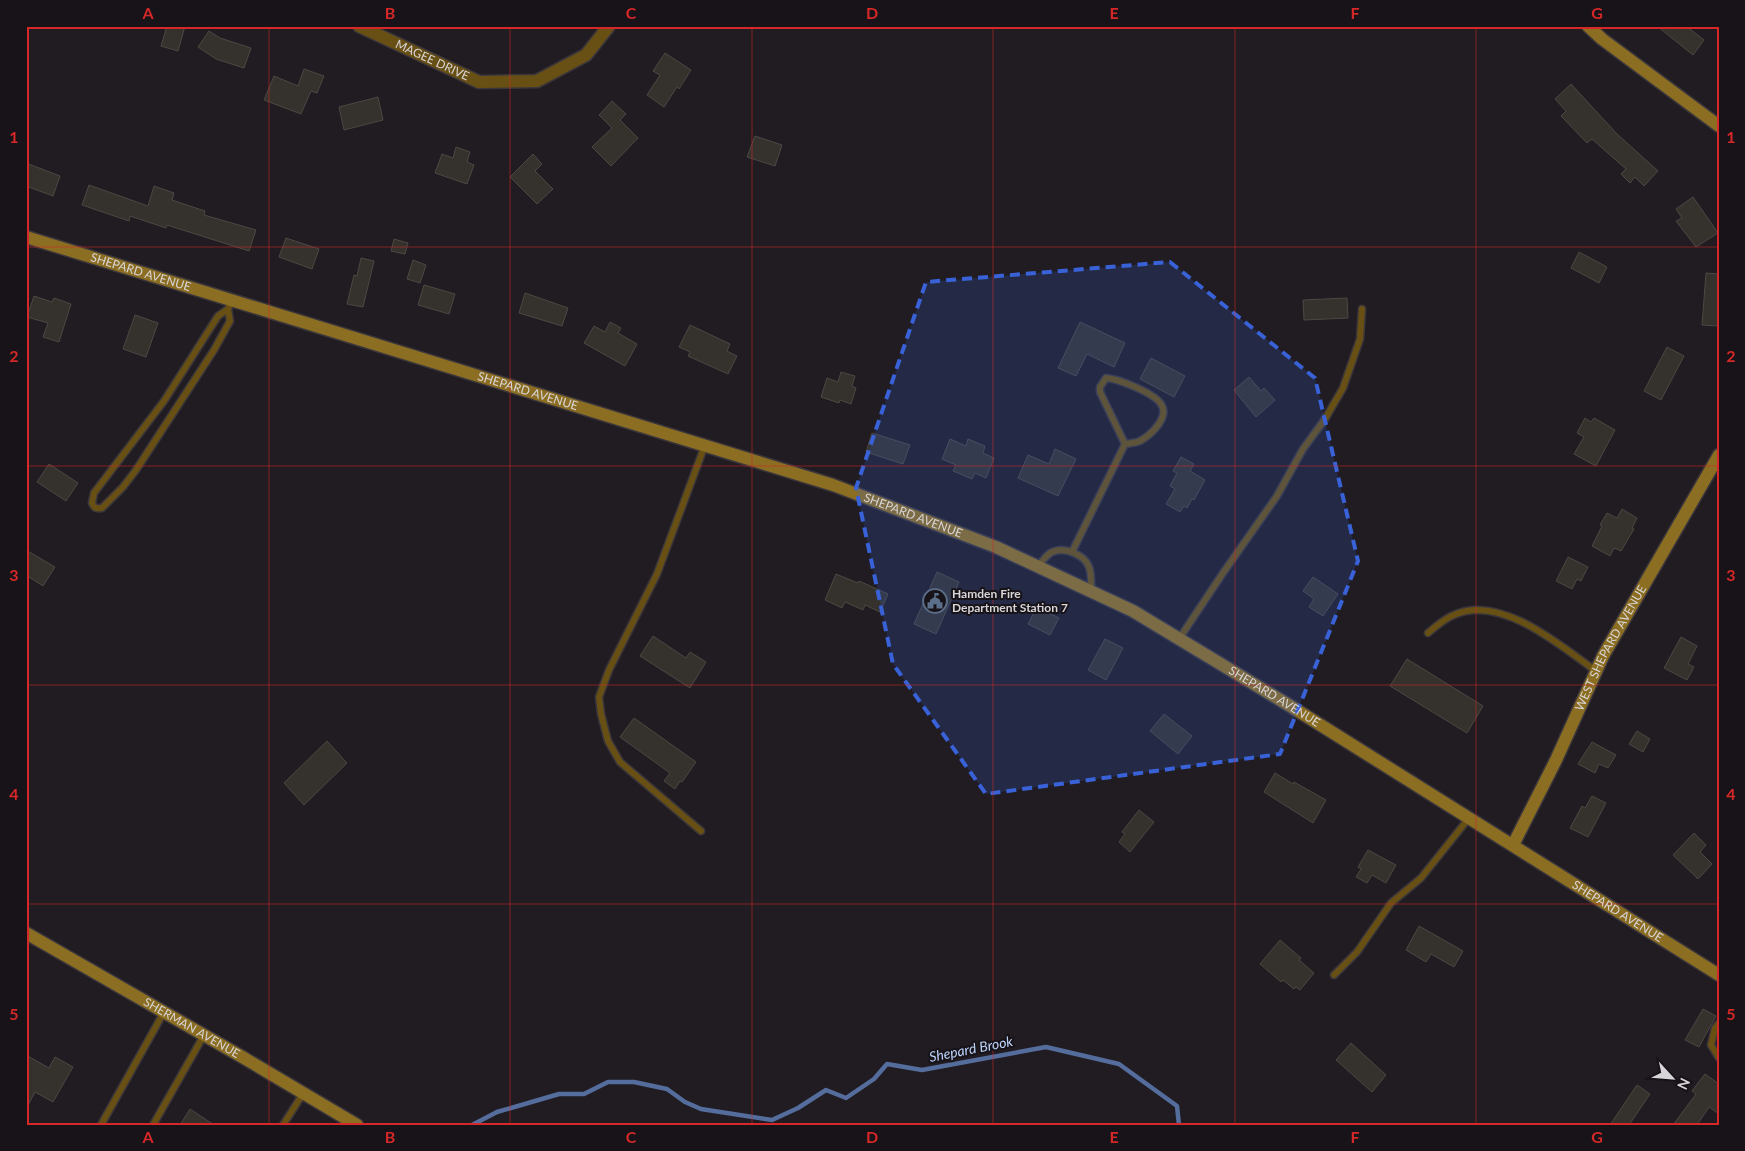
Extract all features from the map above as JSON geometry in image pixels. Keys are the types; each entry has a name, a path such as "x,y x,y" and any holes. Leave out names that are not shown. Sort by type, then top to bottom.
{"main road":[{"path":"1588,26 1602,39 1719,126"},
{"name":"SHEPARD AVENUE","path":"26,237 230,305 833,484 996,548 1133,612 1179,639 1287,704 1719,975"},
{"name":"WEST SHEPARD AVENUE","path":"1513,845 1603,656 1719,455"},
{"name":"SHERMAN AVENUE","path":"26,933 304,1092 357,1125"}],"street":[{"name":"MAGEE DRIVE","path":"359,26 479,82 536,81 586,55 609,26"}],"lane":[{"path":"230,305 230,321 214,350 136,470 123,487 102,508 94,507 92,503 94,493 164,401 218,316 230,305"},
{"path":"1179,639 1277,496 1303,449 1325,419 1343,388 1360,339 1362,308"},
{"path":"1106,378 1114,379 1153,396 1163,407 1162,419 1152,433 1139,442 1125,444 1100,392 1100,387 1106,378"},
{"path":"1072,552 1125,444"},
{"path":"701,831 620,762 608,741 599,697 610,670 657,574 705,445"},
{"path":"1038,567 1053,551 1064,550 1072,552 1083,559 1090,568 1091,592"},
{"path":"1428,634 1440,623 1455,614 1472,609 1497,612 1515,618 1536,630 1596,671"},
{"path":"1334,975 1357,952 1392,903 1421,878 1469,818"},
{"path":"101,1125 164,1012"},
{"path":"1719,1023 1711,1045 1719,1058"},
{"path":"153,1125 204,1034"},
{"path":"283,1125 304,1092"}],"highlighted area":[{"path":"1170,262 1315,378 1358,561 1280,754 986,794 893,664 856,488 926,282"}],"building":[{"path":"167,26 185,26 178,51 161,46"},
{"path":"1657,26 1686,26 1704,40 1693,55"},
{"path":"209,31 220,38 251,48 244,68 216,59 198,47"},
{"path":"665,53 691,70 679,89 677,87 664,107 647,95 660,75 653,71"},
{"path":"304,69 324,76 317,93 311,91 301,114 264,100 274,76 298,86"},
{"path":"1571,84 1617,134 1658,171 1644,186 1635,177 1630,183 1621,174 1626,169 1592,139 1587,143 1561,116 1566,111 1555,99"},
{"path":"378,97 383,120 344,130 339,107"},
{"path":"612,101 626,114 620,120 638,138 611,166 592,147 612,128 599,115"},
{"path":"755,136 782,145 775,166 747,157"},
{"path":"456,147 470,152 467,162 474,165 467,184 435,173 442,154 453,158"},
{"path":"533,154 542,164 535,171 553,189 537,204 510,177"},
{"path":"26,163 60,176 53,196 26,186"},
{"path":"89,185 148,206 154,186 174,193 172,200 205,211 204,215 256,230 249,251 167,225 166,228 130,216 129,221 82,205"},
{"path":"1693,197 1718,233 1696,247 1676,221 1682,218 1676,209"},
{"path":"286,238 319,249 312,269 279,257"},
{"path":"394,239 408,243 405,254 391,251"},
{"path":"1579,252 1607,267 1599,283 1571,268"},
{"path":"361,258 374,261 363,307 347,304 354,275 357,276"},
{"path":"413,260 426,265 420,283 407,279"},
{"path":"1706,273 1719,274 1719,326 1702,325"},
{"path":"424,285 455,294 449,314 418,305"},
{"path":"525,293 568,308 562,326 519,313"},
{"path":"34,296 52,302 54,298 71,304 59,342 43,337 48,323 27,317"},
{"path":"1347,298 1348,318 1304,320 1303,300"},
{"path":"135,315 158,323 146,357 123,349"},
{"path":"610,322 621,328 618,333 637,344 625,366 584,343 594,326 605,332"},
{"path":"1080,322 1125,343 1114,367 1087,354 1076,376 1058,368"},
{"path":"690,325 730,344 727,351 737,356 728,374 688,356 690,352 679,347"},
{"path":"1667,347 1684,356 1661,400 1644,391"},
{"path":"1151,358 1185,376 1174,397 1140,379"},
{"path":"841,372 855,376 852,386 856,388 851,404 840,400 839,403 821,397 827,378 838,382"},
{"path":"1249,377 1261,391 1264,388 1275,400 1256,417 1234,390"},
{"path":"1585,418 1591,422 1594,418 1615,430 1596,466 1574,454 1584,437 1577,433"},
{"path":"872,433 910,445 903,464 866,452"},
{"path":"950,439 966,446 968,439 985,446 983,453 994,458 986,478 975,473 972,479 953,471 956,465 942,459"},
{"path":"1055,449 1076,459 1058,496 1018,478 1028,455 1049,464"},
{"path":"1181,457 1194,464 1190,471 1205,480 1194,500 1192,499 1187,508 1184,506 1180,512 1166,504 1175,489 1170,486 1177,473 1173,471"},
{"path":"49,464 78,483 66,501 37,482"},
{"path":"1622,509 1637,518 1632,528 1634,529 1621,551 1614,548 1610,556 1592,546 1607,513 1617,518"},
{"path":"26,550 55,567 43,586 26,575"},
{"path":"1568,557 1588,567 1581,581 1577,579 1572,589 1556,581"},
{"path":"937,572 959,582 936,634 914,624"},
{"path":"836,574 858,583 859,581 888,594 880,612 865,605 863,610 845,602 842,608 825,600"},
{"path":"1313,577 1338,594 1323,616 1309,607 1314,599 1303,591"},
{"path":"1037,607 1059,618 1050,635 1028,624"},
{"path":"653,636 686,658 690,652 706,662 690,688 640,656"},
{"path":"1681,637 1697,646 1688,664 1694,667 1687,680 1664,668"},
{"path":"1105,639 1123,648 1106,680 1088,670"},
{"path":"1407,659 1483,706 1467,733 1390,686"},
{"path":"1164,714 1192,736 1178,754 1150,731"},
{"path":"634,718 696,762 675,789 664,781 670,773 620,737"},
{"path":"1637,731 1650,739 1643,752 1629,744"},
{"path":"327,741 347,763 304,805 284,783"},
{"path":"1592,742 1616,755 1608,768 1599,764 1595,773 1578,764"},
{"path":"1275,773 1326,800 1313,823 1264,792"},
{"path":"1592,796 1606,803 1588,837 1570,828 1582,806 1585,808"},
{"path":"1139,810 1154,822 1130,852 1119,842 1125,834 1122,832"},
{"path":"1694,833 1706,845 1700,852 1712,864 1698,879 1673,855"},
{"path":"1368,850 1396,865 1386,883 1372,875 1367,883 1356,877 1361,869 1358,867"},
{"path":"1419,926 1463,951 1454,967 1431,954 1426,962 1406,950"},
{"path":"1280,940 1301,958 1299,960 1314,973 1300,990 1296,987 1294,989 1283,980 1281,982 1260,964"},
{"path":"1703,1009 1716,1016 1699,1047 1685,1040"},
{"path":"1351,1043 1386,1075 1372,1092 1336,1060"},
{"path":"26,1055 49,1068 55,1057 73,1067 53,1102 35,1092 26,1109"},
{"path":"1705,1074 1719,1084 1719,1114 1709,1107 1697,1125 1673,1125 1696,1094 1692,1091"},
{"path":"1637,1085 1650,1094 1629,1125 1610,1125"},
{"path":"190,1109 214,1125 180,1125"}],"waterway":[{"name":"Shepard Brook","path":"472,1125 497,1112 559,1094 584,1094 608,1082 634,1082 667,1089 685,1102 701,1109 772,1120 798,1108 826,1090 846,1098 874,1079 887,1064 922,1070 1046,1047 1119,1064 1177,1106 1179,1125"}],"place":[{"name":"Hamden Fire Department Station 7","path":"935,601"}]}
